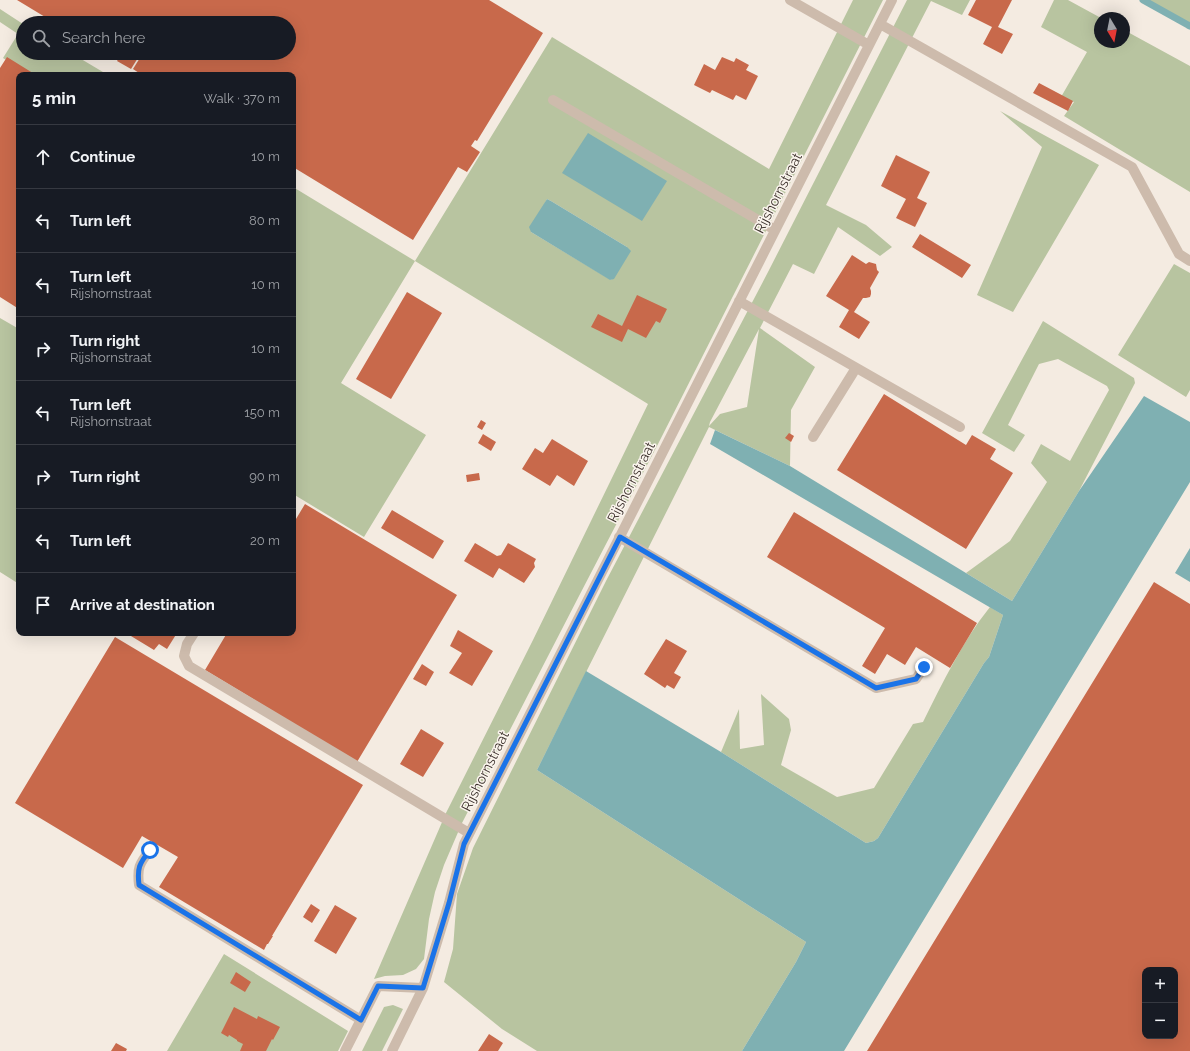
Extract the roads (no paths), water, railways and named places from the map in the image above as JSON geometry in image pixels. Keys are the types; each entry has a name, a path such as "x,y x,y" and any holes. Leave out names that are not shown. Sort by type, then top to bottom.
{"street":[{"path":"790,0 869,45"},
{"name":"Rijshornstraat","path":"392,1051 423,988 449,903 464,844 469,833 892,0"},
{"path":"880,24 1132,167 1179,254 1190,261"},
{"path":"552,100 775,230"},
{"path":"739,301 960,427"},
{"path":"813,437 856,368"},
{"path":"620,537 876,688 916,679 924,667"},
{"path":"192,636 187,644 184,656 190,666 469,833"},
{"path":"150,850 141,862 138,872 139,885 361,1020"},
{"path":"345,1051 378,986 423,988"}],"water":[{"path":"588,133 667,181 642,221 562,173"},
{"path":"547,199 627,247 631,251 614,279 610,280 531,232 529,227"},
{"path":"1144,396 1190,422 1190,482 844,1051 742,1051 796,962 806,942 537,770 586,671 721,752 866,843 874,841 878,838 989,657 1003,615 710,444 715,430 790,466 1012,601 1079,491"},
{"path":"1190,548 1190,582 1175,573"}],"waterway":[{"path":"1143,0 1190,26"}]}
